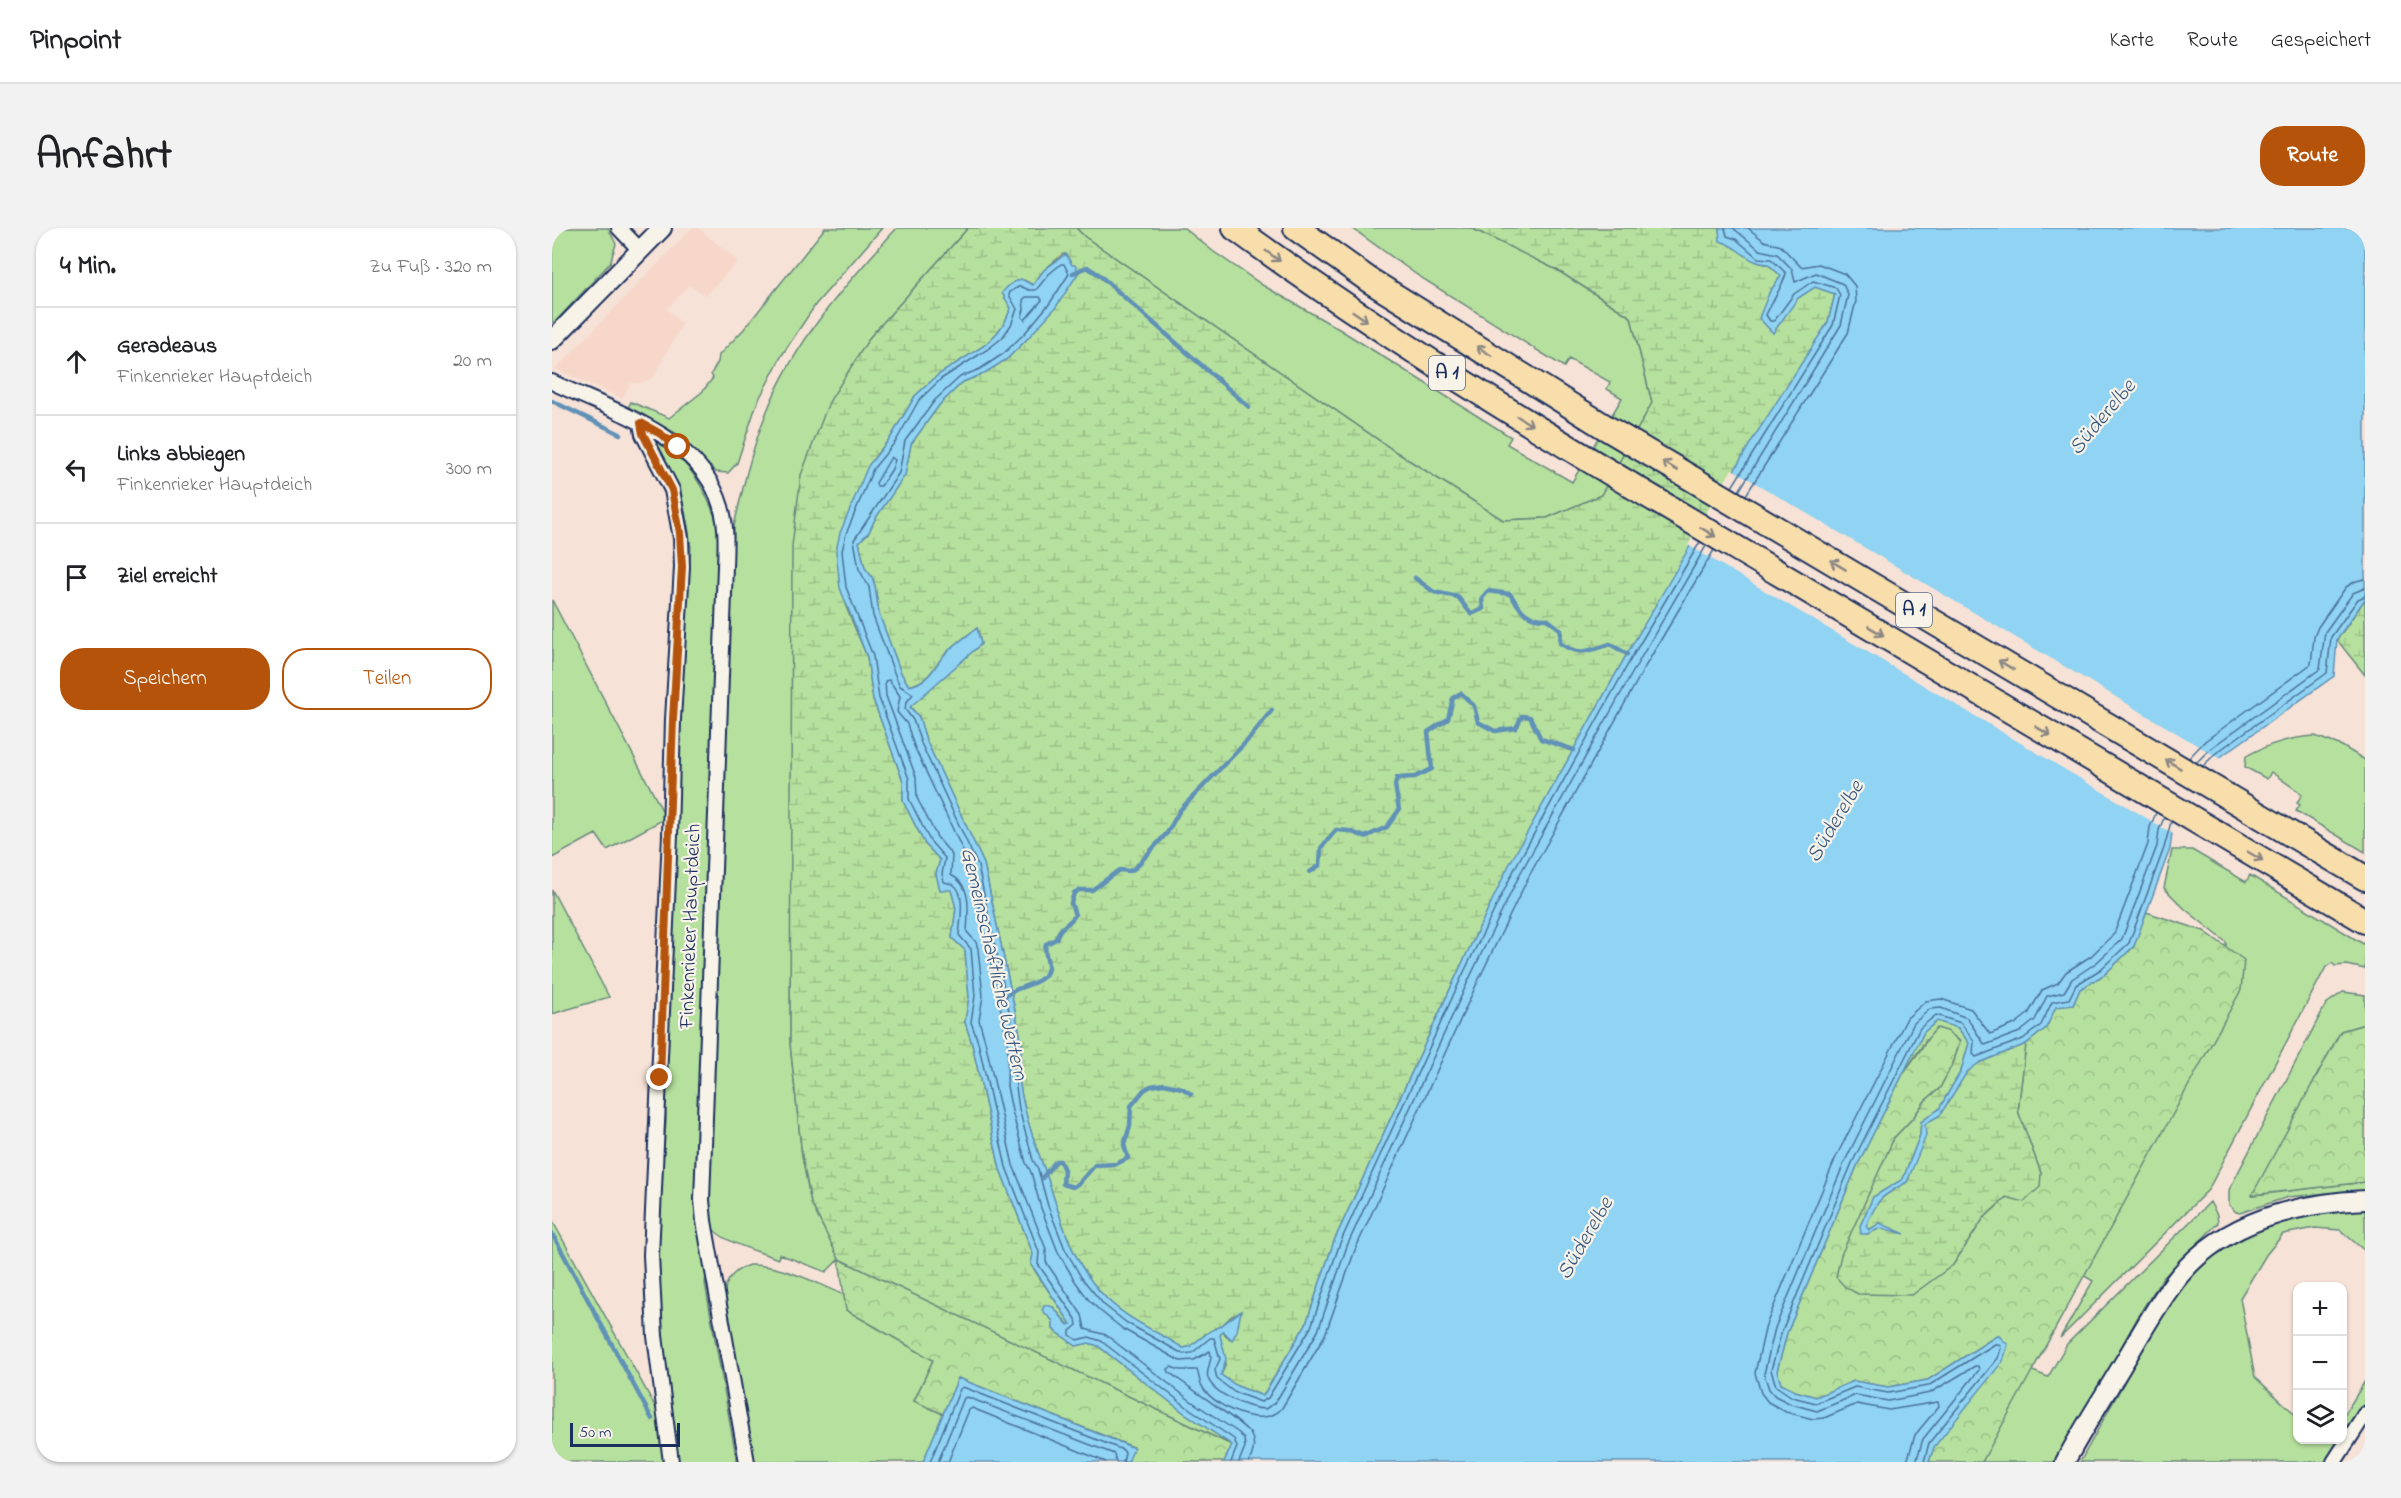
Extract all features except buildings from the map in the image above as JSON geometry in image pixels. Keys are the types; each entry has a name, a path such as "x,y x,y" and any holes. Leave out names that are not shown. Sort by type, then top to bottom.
{"highway":[{"name":"A 1","path":"1235,228 1311,284 1403,345 1586,459 2365,921"},
{"name":"A 1","path":"1296,228 1370,280 1605,427 2365,878"}],"street":[{"path":"619,228 640,250"},
{"path":"552,340 662,228"},
{"name":"Finkenrieker Hauptdeich","path":"552,382 641,423 669,439 700,468 718,497 726,536 702,1200 747,1462"},
{"name":"Finkenrieker Hauptdeich","path":"641,423 643,434 672,490 680,533 682,567 673,719 651,1256 655,1336 671,1462"},
{"path":"2066,1462 2161,1301 2181,1274 2208,1249 2236,1232 2272,1215 2305,1206 2365,1200"},
{"path":"2334,1462 2365,1414"}],"shaded area":[{"path":"692,228 698,228 738,261 706,295 689,285 667,309 682,324 653,378 640,383 631,383 622,398 556,369"}],"green space":[{"path":"552,228 608,228 616,244 610,263 554,323 552,321"},
{"path":"825,228 882,228 816,304 782,355 757,403 737,463 728,473 716,472 676,433 628,408 631,402 669,418 702,392 713,378 711,374 719,355 744,329"},
{"path":"897,228 968,228 870,337 791,905 790,1043 802,1156 811,1203 839,1259 826,1272 779,1254 778,1259 742,1246 723,1237 711,1226 709,1174 734,526 748,468 762,425 792,360 841,291"},
{"path":"968,228 1076,228 1085,237 1396,452 1503,520 1547,518 1601,495 1652,403 1631,317 1557,270 1471,228 1719,228 1721,241 1755,261 1768,264 1781,276 1769,293 1798,298 1815,287 1835,294 1828,322 1627,654 1509,866 1334,1241 1306,1324 1263,1396 1237,1386 1221,1375 1226,1363 1220,1336 1222,1331 1229,1339 1241,1312 1189,1347 1183,1348 1134,1320 1115,1306 1094,1285 1075,1254 1061,1221 1024,1106 1020,1085 1022,1044 984,864 926,740 919,717 910,706 981,644 977,628 947,652 923,680 909,686 901,673 879,614 875,586 865,568 859,542 869,532 875,519 905,475 911,444 940,404 963,382 983,374 1007,359 1028,338 1079,272 1066,254 1044,270 1033,285 1024,280 1008,304 1011,308 997,333 985,345 938,375 915,396 891,437 876,455 846,607 867,657 873,699 903,781 903,801 925,844 940,860 936,874 940,889 951,889 956,908 952,938 965,950 969,997 965,1022 1000,1169 1033,1254 1031,1265 1071,1324 1069,1325 1053,1307 1045,1313 1053,1321 1053,1329 1076,1346 1089,1343 1098,1346 1183,1412 1232,1445 839,1259 811,1203 802,1156 790,1043 792,546 801,475 829,402 870,337"},
{"path":"1076,228 1184,228 1214,252 1264,286 1339,329 1511,437 1507,444 1572,482 1622,398 1607,389 1610,382 1569,359 1564,367 1417,275 1352,228 1471,228 1557,270 1631,317 1652,403 1601,495 1547,518 1503,520 1396,452 1085,237"},
{"path":"655,440 678,457 696,478 710,503 719,530 705,1283 737,1462 675,1462 663,1374 657,1272 659,1208 666,1122 666,1003 684,632 691,548 680,488 655,445"},
{"path":"2365,599 2365,675 2337,640"},
{"path":"552,600 666,818 607,850 596,834 552,858"},
{"path":"2315,736 2342,746 2365,760 2365,852 2296,811 2302,794 2271,772 2267,779 2245,767 2246,756 2254,752 2288,740"},
{"path":"2172,850 2192,850 2246,882 2250,875 2365,945 2365,969 2347,965 2335,966 2332,963 2326,967 2208,1190 2060,1338 2093,1281 2073,1269 2227,988 2226,942 2185,909 2164,888"},
{"path":"552,890 609,997 552,1014"},
{"path":"2146,912 2204,931 2244,960 2241,990 1982,1462 1929,1462 1934,1447 1998,1335 1928,1380 1888,1387 1854,1381 1816,1397 1781,1384 1777,1371 1787,1333 1857,1166 1904,1072 1929,1036 1937,1028 1947,1030 1960,1042 1954,1061 1940,1088 1925,1101 1894,1138 1953,1265 1983,1219 2007,1197 2041,1173 2018,1111 2026,1044 2046,1028 2056,1006 2073,1005 2080,989 2105,974 2134,946"},
{"path":"2343,992 2365,995 2365,1024 2341,1031 2253,1195 2365,1182 2365,1194 2350,1194 2348,1191 2288,1197 2240,1213 2236,1212 2229,1205 2229,1190 2326,1004"},
{"path":"1937,1021 1958,1028 1969,1043 1961,1071 1939,1109 1921,1122 1920,1135 1903,1179 1873,1197 1860,1226 1867,1234 1881,1228 1881,1223 1869,1230 1865,1227 1881,1199 1907,1182 1925,1124 1945,1107 1966,1073 1986,1059 2026,1044 2018,1111 2041,1173 2040,1187 2024,1202 2006,1197 1983,1219 1953,1265 1912,1295 1858,1294 1845,1287 1836,1277 1841,1255 1894,1138 1925,1101 1940,1088 1954,1061 1960,1041 1947,1031 1937,1028 1904,1072 1924,1032"},
{"path":"2365,1024 2365,1182 2252,1195 2341,1031"},
{"path":"2210,1202 2217,1215 2218,1223 2163,1278 2143,1308 2057,1462 1982,1462 2025,1368 2048,1377 2067,1344"},
{"path":"2365,1209 2365,1251 2340,1230 2315,1228 2283,1234 2266,1255 2240,1298 2255,1377 2293,1412 2293,1444 2339,1444 2327,1462 2080,1462 2157,1323 2177,1293 2201,1267 2231,1245 2267,1227 2305,1216"},
{"path":"552,1220 667,1428 671,1462 552,1462"},
{"path":"839,1259 1232,1445 1224,1462 1128,1462 1133,1447 958,1378 943,1414 914,1401 933,1360 846,1310"},
{"path":"749,1265 785,1271 844,1295 846,1310 933,1360 914,1401 943,1414 923,1462 753,1462 724,1296 731,1276"},
{"path":"2365,1381 2365,1404 2347,1432 2347,1410"}],"water":[{"path":"1719,228 2365,228 2365,599 2337,639 2334,676 2219,758 2192,787 2172,833 2170,849 2134,946 2105,974 2080,989 2073,1005 2056,1007 2046,1028 2026,1044 1979,1063 1967,1072 1940,1115 1925,1124 1926,1136 1907,1182 1881,1199 1866,1226 1869,1230 1880,1223 1905,1234 1881,1228 1861,1234 1860,1226 1873,1197 1903,1179 1920,1135 1921,1122 1939,1109 1961,1071 1969,1043 1958,1028 1937,1021 1924,1032 1857,1166 1787,1333 1777,1371 1781,1384 1816,1397 1854,1381 1888,1387 1928,1380 1998,1335 2008,1345 2003,1361 1934,1447 1929,1462 1224,1462 1232,1445 1183,1412 1098,1346 1089,1343 1076,1346 1053,1329 1053,1321 1042,1310 1045,1305 1053,1307 1068,1325 1071,1324 1031,1264 1033,1254 1000,1169 965,1022 969,997 965,950 952,938 956,908 951,890 940,890 936,874 940,860 925,844 903,801 903,781 873,699 867,657 840,588 836,551 840,533 868,466 891,437 915,396 938,375 985,345 997,333 1011,308 1002,293 1008,286 1021,279 1033,285 1044,270 1066,254 1079,272 1056,307 1007,359 983,374 963,382 940,404 911,444 905,475 875,519 869,532 859,542 865,568 875,586 879,614 901,673 909,686 923,681 947,652 977,628 981,644 910,707 919,717 926,740 984,864 1022,1044 1020,1085 1024,1107 1061,1221 1075,1254 1094,1285 1115,1306 1134,1320 1183,1348 1189,1347 1241,1311 1237,1331 1232,1340 1223,1331 1220,1335 1226,1359 1221,1375 1237,1386 1263,1396 1306,1324 1334,1241 1509,865 1627,654 1751,442 1828,322 1835,294 1815,287 1798,298 1773,333 1759,318 1769,293 1781,276 1768,264 1755,261 1720,241"},
{"path":"958,1378 1134,1448 1128,1462 923,1462"}],"pier":[{"path":"1732,469 2222,760 2195,789 2175,835 1688,545"}],"waterway":[{"path":"1073,273 1087,267 1098,274 1249,407"},
{"path":"552,401 620,434"},
{"path":"1415,578 1434,592 1458,597 1471,614 1483,609 1482,598 1488,591 1510,594 1529,616 1547,619 1561,630 1560,643 1567,647 1584,651 1610,644 1627,654"},
{"path":"1310,872 1320,865 1321,848 1336,830 1349,831 1365,837 1387,827 1399,810 1395,785 1397,778 1415,777 1432,769 1428,732 1448,719 1453,698 1461,693 1474,706 1478,722 1495,731 1516,728 1522,716 1530,717 1541,739 1574,750"},
{"name":"Gemeinschaftliche Wettern","path":"1007,995 1037,981 1046,974 1048,968 1046,944 1056,939 1060,930 1075,915 1071,903 1074,893 1079,890 1092,890 1119,870 1130,871 1135,868 1167,833 1180,810 1248,740 1272,710"},
{"path":"1042,1178 1056,1161 1060,1161 1064,1170 1063,1184 1073,1187 1095,1165 1116,1164 1128,1158 1124,1145 1130,1126 1131,1106 1144,1090 1151,1086 1164,1084 1182,1088 1191,1094"},
{"path":"552,1233 652,1419"}],"route":[{"path":"660,1078 673,719 682,567 678,514 672,490 647,443 641,423 678,447"}],"water label":[{"name":"Süderelbe","path":"2103,418"},
{"name":"Süderelbe","path":"1836,822"},
{"name":"Süderelbe","path":"1586,1239"}]}
